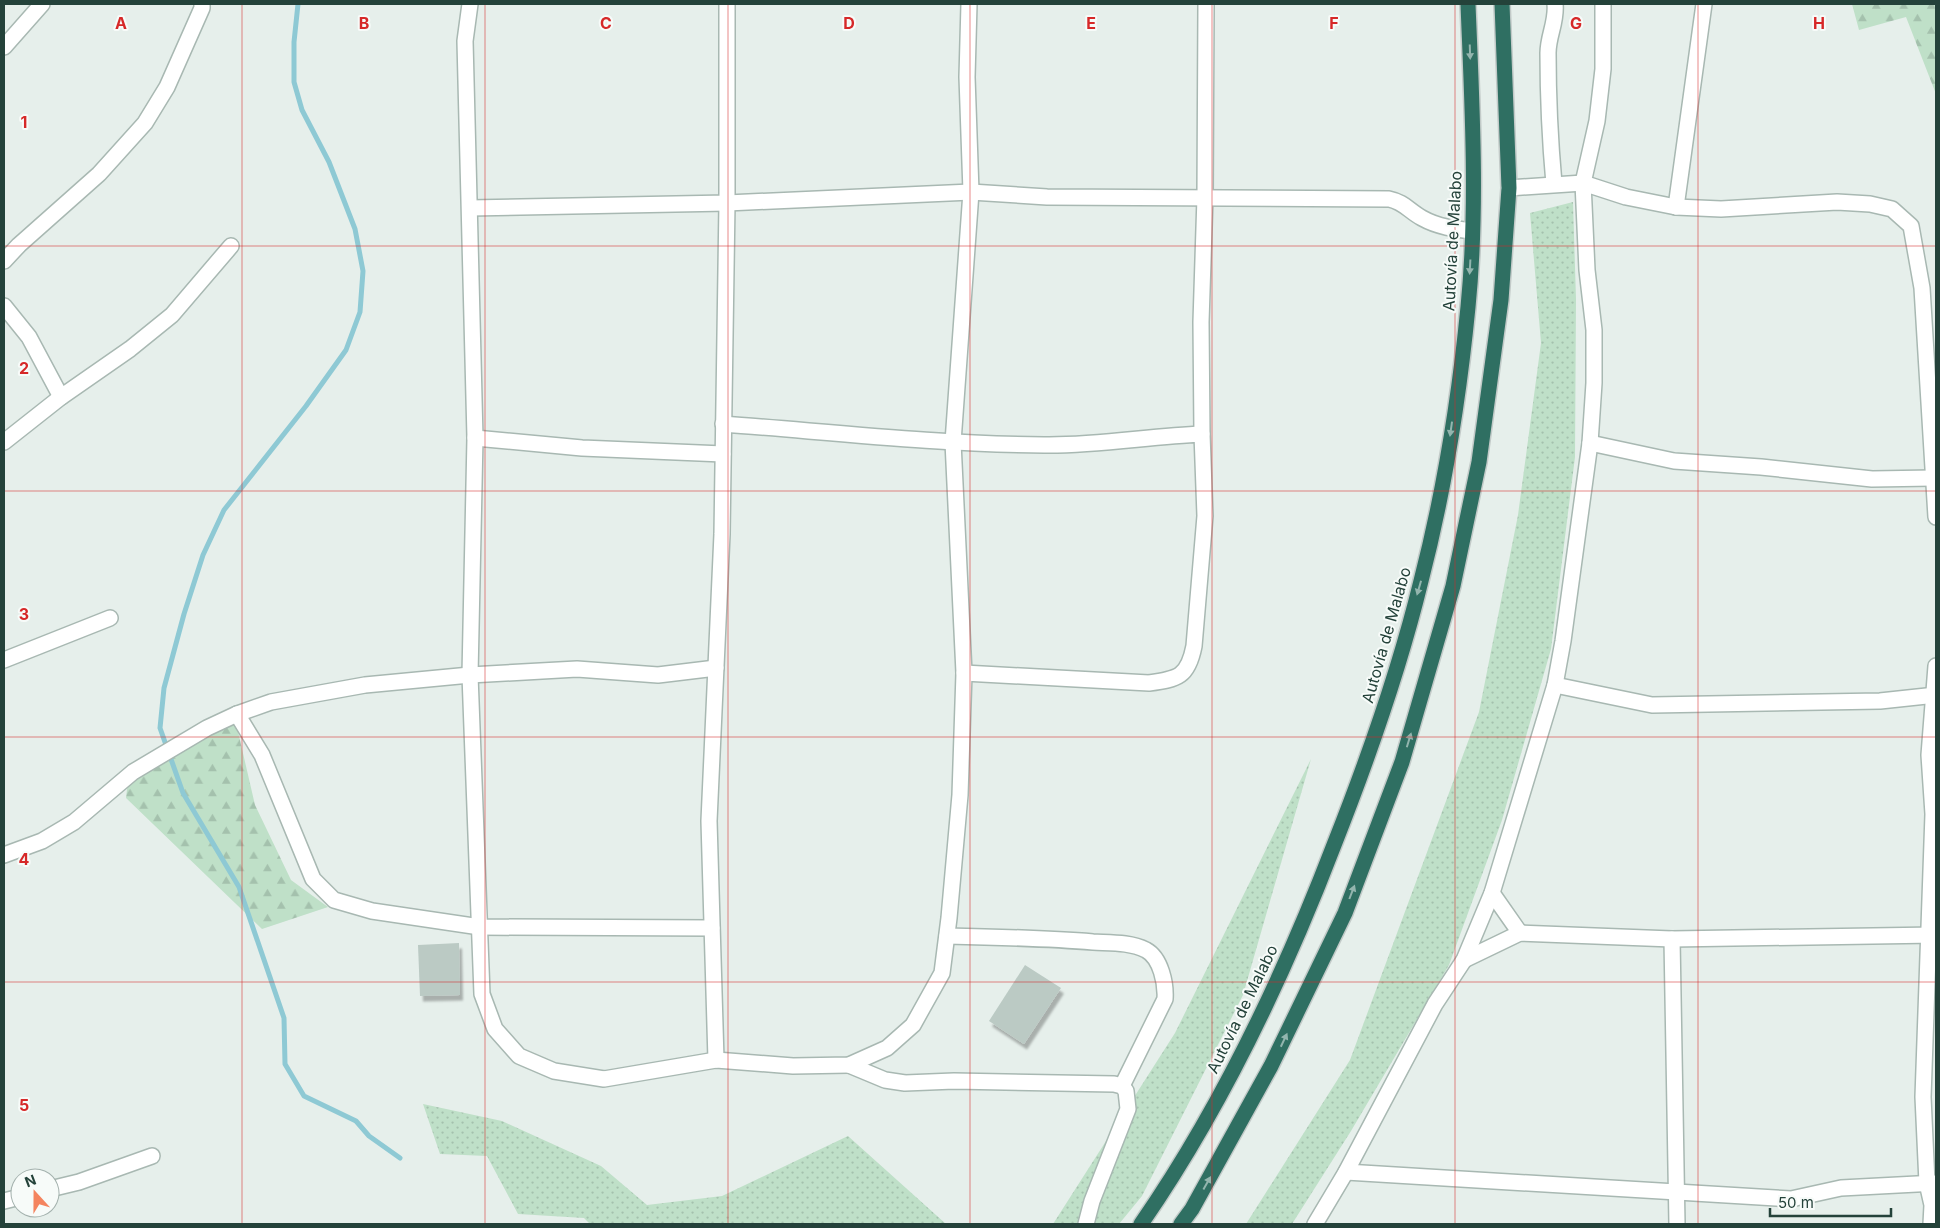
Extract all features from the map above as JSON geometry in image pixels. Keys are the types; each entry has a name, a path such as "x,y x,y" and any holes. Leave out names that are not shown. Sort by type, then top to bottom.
{"highway":[{"name":"Autovía de Malabo","path":"1140,1224 1175,1172 1263,1014 1308,912 1367,761 1421,582 1446,470 1468,306 1474,180 1468,4"},
{"path":"1181,1224 1192,1209 1271,1066 1344,913 1405,753 1453,586 1479,462 1501,300 1509,188 1502,4"}],"street":[{"path":"4,47 42,4"},
{"path":"4,261 19,245 99,174 145,124 167,87 202,8 202,4"},
{"path":"470,4 464,41 470,208 474,438 470,675 482,994 495,1029 518,1056 554,1071 604,1079 716,1060 794,1066 849,1065 887,1048 913,1025 942,973 960,794 964,673 953,442 971,192 967,77 969,4"},
{"path":"716,1060 708,821 716,668 723,454 727,4"},
{"path":"964,673 1149,683 1169,680 1183,672 1190,663 1194,646 1204,525 1205,489 1202,434 1202,322 1206,197 1206,4"},
{"path":"1554,184 1549,124 1548,51 1549,38 1556,15 1556,4"},
{"path":"1315,1224 1346,1172 1435,1004 1464,960 1492,892 1555,685 1563,641 1590,443 1594,383 1594,330 1587,270 1583,183 1597,121 1603,69 1603,4"},
{"path":"1676,207 1704,4"},
{"path":"1509,188 1583,183 1626,197 1676,207 1721,209 1837,202 1870,204 1892,209 1911,226 1922,288 1936,516"},
{"path":"470,208 726,203 971,192 1048,197 1388,199 1400,202 1422,218 1438,225 1472,231"},
{"path":"4,442 61,398 130,349 172,315 231,246"},
{"path":"4,306 29,337 61,398"},
{"path":"723,424 953,442 1073,445 1160,436 1202,434"},
{"path":"474,438 582,448 723,454"},
{"path":"1590,443 1674,461 1761,467 1872,479 1933,478"},
{"path":"4,660 110,618"},
{"path":"1931,1224 1932,1183 1923,1097 1932,935 1933,814 1929,755 1936,666"},
{"path":"4,854 42,841 74,822 133,772 207,728 237,714 271,702 365,685 470,675 577,669 658,675 716,668"},
{"path":"1555,685 1652,705 1880,701 1935,695"},
{"path":"237,714 262,755 313,879 334,900 372,911 480,927 712,928"},
{"path":"1492,892 1520,933"},
{"path":"1464,960 1520,933 1672,939 1932,935"},
{"path":"947,936 1066,939 1131,945 1148,951 1156,961 1163,978 1166,988 1166,999 1122,1086"},
{"path":"1672,939 1676,1224"},
{"path":"849,1065 885,1080 905,1084 954,1081 1114,1084 1122,1086 1126,1091 1128,1109 1092,1201 1086,1224"},
{"path":"60,1187 79,1182 152,1156"},
{"path":"1346,1172 1791,1199 1841,1188 1932,1183"},
{"path":"1188,1224 1192,1209"}],"green space":[{"path":"1852,4 1936,4 1936,94 1906,17 1859,30"},
{"path":"1573,202 1576,299 1575,457 1551,649 1502,820 1449,965 1351,1131 1292,1224 1246,1224 1350,1060 1479,712 1518,515 1541,343 1530,213"},
{"path":"233,710 255,805 291,880 328,907 262,929 126,798 130,764"},
{"path":"1311,759 1243,995 1142,1196 1119,1224 1053,1224 1175,1033"},
{"path":"423,1104 502,1121 601,1166 647,1205 722,1196 848,1136 946,1224 590,1224 584,1218 518,1214 487,1156 440,1154"}],"building":[{"path":"459,943 460,995 420,996 418,945"},
{"path":"1025,965 1061,988 1024,1044 989,1021"}],"waterway":[{"path":"298,4 294,42 294,82 302,110 329,162 355,229 363,271 360,312 346,350 306,406 224,510 203,555 184,614 164,688 160,728 183,793 239,887 284,1018 285,1064 304,1096 356,1121 369,1136 400,1158"}]}
